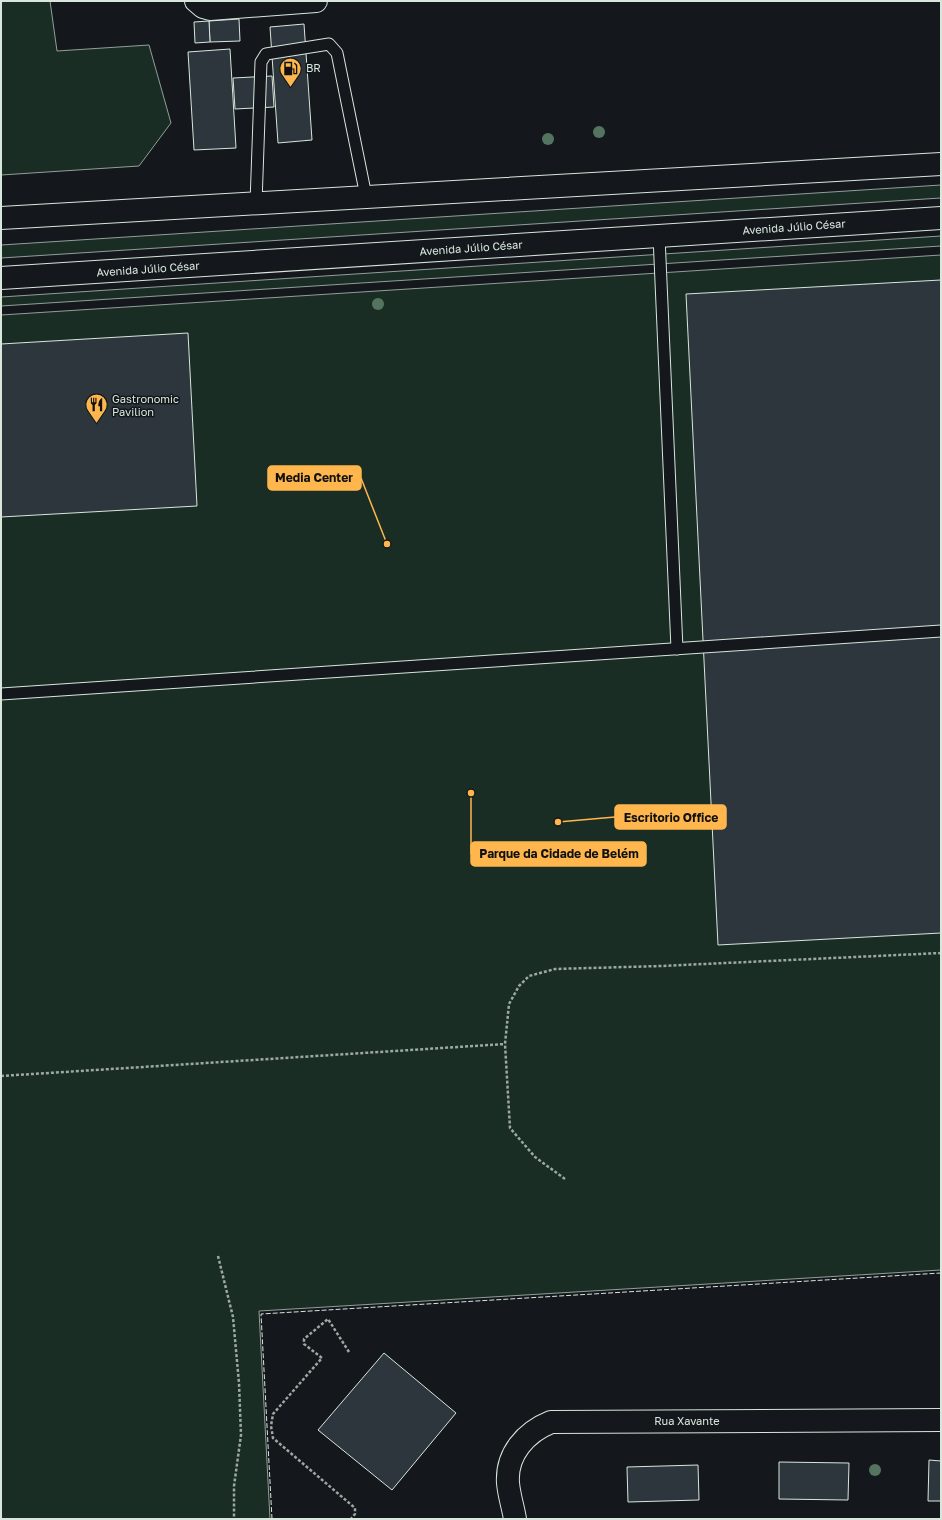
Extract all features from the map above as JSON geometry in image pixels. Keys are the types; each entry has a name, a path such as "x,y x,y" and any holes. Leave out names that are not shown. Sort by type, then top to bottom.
{"main road":[{"path":"203,5 316,1"},
{"path":"1,218 941,164"},
{"name":"Avenida Júlio César","path":"1,278 941,218"},
{"name":"Rua Xavante","path":"515,1519 508,1481 510,1462 519,1445 525,1438 533,1431 551,1422 941,1420"}],"lane":[{"path":"256,203 261,62 266,54 329,44 337,53 366,196"},
{"path":"659,236 677,649"},
{"path":"1,694 941,631"}],"path":[{"path":"564,1179 535,1157 510,1128 505,1044 510,1004 520,986 529,976 555,969 661,966 941,953"},
{"path":"1,1076 505,1044"},
{"path":"218,1256 233,1317 239,1383 241,1435 234,1486 234,1519"},
{"path":"348,1352 328,1319 304,1339 304,1344 322,1358 273,1414 270,1426 273,1438 355,1508 355,1514 351,1519"}],"green space":[{"path":"1,1 50,1 57,51 149,45 171,123 139,166 1,175"},
{"path":"941,185 941,198 1,258 1,245"},
{"path":"941,236 941,246 1,306 1,297"},
{"path":"941,255 941,1270 259,1311 270,1519 1,1519 1,315"}],"building":[{"path":"239,19 240,41 210,42 209,21"},
{"path":"209,21 210,42 195,43 194,22"},
{"path":"304,24 312,140 278,143 270,27"},
{"path":"230,49 236,148 194,150 188,52"},
{"path":"272,76 274,107 235,109 233,78"},
{"path":"941,280 941,933 718,945 686,294"},
{"name":"Gastronomic Pavilion","path":"188,333 197,506 1,517 1,344"},
{"path":"384,1353 456,1413 392,1490 318,1430"},
{"path":"929,1460 941,1461 941,1501 928,1501"},
{"path":"779,1462 849,1463 848,1500 779,1499"},
{"path":"698,1465 699,1500 628,1502 627,1467"}],"fence":[{"path":"272,1519 261,1314 941,1273"}],"place":[{"name":"BR","path":"290,88"},
{"name":"Gastronomic Pavilion","path":"97,424"},
{"name":"Media Center","path":"387,544"},
{"name":"Parque da Cidade de Belém","path":"471,793"},
{"name":"Escritorio Office","path":"558,822"}]}
